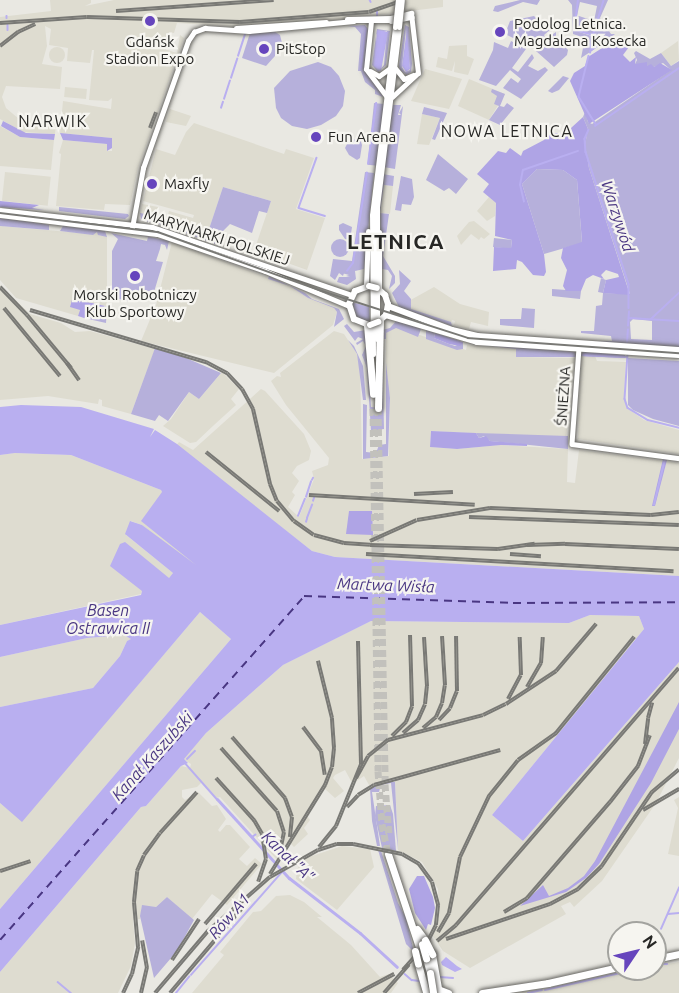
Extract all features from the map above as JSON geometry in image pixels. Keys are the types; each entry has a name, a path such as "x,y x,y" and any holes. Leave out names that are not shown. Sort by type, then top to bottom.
{"highway":[{"path":"376,408 376,387 381,370 381,320"},
{"path":"368,325 369,367 376,387"},
{"path":"391,854 424,959 430,992"},
{"path":"424,959 430,992"},
{"path":"424,959 430,992"},
{"path":"482,993 549,983 607,970"},
{"path":"430,992 448,993"}],"main road":[{"path":"367,286 367,242 389,101 400,0"},
{"path":"393,68 404,79 409,78 415,72 411,15"},
{"path":"389,101 418,73 411,15"},
{"path":"371,20 369,70 379,76 393,68"},
{"path":"371,20 366,69 389,101"},
{"path":"376,387 375,255 378,174"},
{"path":"377,198 378,288"},
{"name":"MARYNARKI POLSKIEJ","path":"0,210 132,223 352,295"},
{"name":"MARYNARKI POLSKIEJ","path":"0,215 172,236"},
{"path":"372,215 376,387"},
{"name":"MARYNARKI POLSKIEJ","path":"266,268 304,289 349,306"},
{"path":"304,289 308,280"},
{"path":"381,320 388,306 386,297 378,288 367,286 352,295 349,306 354,319 368,325 381,320 469,340 679,350"},
{"path":"388,306 469,334 679,355"}],"street":[{"path":"131,230 134,201 141,171 192,30 201,26 248,29 411,15"},
{"name":"ŚNIEŻNA","path":"579,346 572,444 679,458"}],"shaded area":[{"path":"50,0 91,0 91,3 85,6 114,0 443,0 443,7 327,21 240,27 177,23 174,33 169,32 164,49 177,53 180,35 184,38 138,168 130,205 105,204 104,210 56,206 61,154 59,153 63,140 107,144 107,151 112,151 112,138 60,133 63,101 111,109 112,98 108,101 89,100 94,50 92,50 90,63 67,61 68,48 49,45 51,29 45,26 47,46 42,64 62,67 60,89 6,86 2,97 6,108 19,119 26,122 28,119 56,124 55,134 23,132 0,119 0,17 51,11"},
{"path":"520,0 540,0 537,5 523,2 498,12 493,11 495,6"},
{"path":"568,0 608,0 600,18 611,34 615,34 609,39 576,31 607,41 581,58 585,38 573,34 572,5","holes":["580,2 597,6 594,21 579,16 576,19 576,31 573,30 574,17 577,16"]},
{"path":"534,16 536,18 533,25 542,24 551,29 544,35 546,39 556,32 556,36 568,50 567,55 554,67 536,51 544,41 541,37 532,47 505,34 510,21"},
{"path":"365,25 368,29 365,64 383,97 375,94 375,90 365,82 361,71 358,71 361,34 355,27 347,26"},
{"path":"405,25 409,27 411,72 407,75 400,70","holes":["406,29 410,70 405,72 402,67"]},
{"path":"377,29 390,31 386,65 378,72 372,65 376,36 376,59 381,69 384,65 387,31 376,34"},
{"name":"PitStop","path":"275,32 280,35 283,47 266,66 242,58 250,33"},
{"path":"511,41 526,49 512,68 518,72 532,54 534,58 528,66 538,71 545,67 548,70 521,99 503,88 511,78 518,83 521,79 510,70 496,86 479,80 493,50 494,42 508,48"},
{"path":"678,41 679,60 671,66 661,53"},
{"path":"610,43 629,47 623,55 630,62 636,57 635,64 647,62 647,66 651,64 654,67 660,63 672,70 589,124 570,81 574,73 585,66 588,57"},
{"path":"467,45 467,56 474,59 468,75 454,72 455,61 452,71 436,67 438,57 447,59 449,46"},
{"path":"57,47 63,49 65,55 63,61 57,63 51,61 49,55 51,49"},
{"path":"636,51 650,59 661,53 671,66 679,61 679,348 586,342 612,341 611,336 581,333 581,331 594,331 596,306 602,305 603,293 630,294 589,168 585,145 588,129 583,117 585,112 588,122 592,124 671,70 663,63 654,67 635,64 637,60 634,53","holes":["633,319 652,321 652,340 631,339 630,322"]},
{"path":"318,62 331,67 339,76 345,91 343,106 336,116 321,125 307,129 292,126 281,118 276,108 274,88 290,71"},
{"path":"425,69 462,79 449,109 411,101"},
{"path":"563,76 569,78 559,90 552,93 548,91"},
{"path":"469,79 505,94 489,120 458,106"},
{"path":"65,87 87,89 86,99 64,97"},
{"path":"492,89 505,94 500,106 504,107 507,103 514,108 500,125 489,120 499,106 494,104 497,96 491,92"},
{"path":"374,103 384,104 377,166 368,165"},
{"path":"393,105 401,105 398,115 401,115 399,113 403,106 395,169 384,167"},
{"path":"424,107 447,113 435,140 432,139 440,118 422,114"},
{"path":"170,109 191,116 186,126 166,122"},
{"path":"422,114 440,118 429,145 417,144"},
{"path":"583,117 588,129 585,145 589,168 630,295 603,293 606,280 619,277 618,274 606,270 601,275 604,279 593,275 586,279 581,291 566,291 563,286 567,270 561,258 563,248 582,242 577,180 563,170 537,169 522,184 544,254 546,272 544,276 533,275 522,262 517,260 516,269 493,271 494,247 511,248 512,240 495,236 496,203 483,192 489,184 477,174 498,151 506,153 510,148 521,156 523,151 544,140 549,133 560,133 571,128"},
{"path":"3,121 26,133 55,134 54,140 20,137 1,126"},
{"path":"194,123 284,154 286,149 314,158 296,209 325,218 307,270 254,251 271,201 223,187 207,235 166,221 169,211 193,218 194,215 143,201 156,149 175,155 186,132"},
{"path":"0,126 20,137 54,140 51,170 0,166"},
{"path":"60,133 112,138 112,148 107,151 107,144 63,140"},
{"path":"360,139 362,145 360,158 357,160 349,155 345,148 348,142"},
{"path":"438,154 468,179 456,194 449,188 444,191 426,180"},
{"path":"537,169 563,170 577,180 582,243 544,254 522,184"},
{"path":"5,172 51,177 48,206 2,201"},
{"path":"365,172 374,173 364,269 355,271 356,279 347,285 337,282 339,277 350,277 344,274 343,276 339,273 335,280 330,276 333,259 352,261"},
{"path":"383,174 394,176 393,186 384,185 380,212"},
{"path":"401,176 412,179 414,197 411,205 402,204 401,211 395,210"},
{"path":"384,185 393,186 390,214 381,213"},
{"path":"223,187 271,201 267,213 259,211 252,233 230,224 223,231 212,229 210,235 220,240 209,236 207,239 219,243 218,245 183,232 182,226 207,235"},
{"path":"489,197 496,203 495,216 487,221 477,211"},
{"path":"0,201 39,205 32,208 44,210 0,207"},
{"path":"142,204 158,207 154,217 140,214"},
{"path":"59,207 128,214 129,216 125,219 59,211"},
{"path":"140,213 160,217 169,222 168,226 141,220"},
{"path":"380,213 389,214 383,256 395,276 395,283 389,289 392,276 388,270 382,269 381,262"},
{"path":"0,218 45,224 49,225 49,230 0,226"},
{"path":"474,221 490,234 479,240 471,234 461,245 457,236 469,222"},
{"path":"343,223 352,227 350,240 345,239 339,230 339,225"},
{"path":"0,226 98,233 98,235 107,236 107,306 92,304 80,310 78,316 16,298 0,280"},
{"path":"63,226 105,231 107,237 98,235 97,232 93,235 60,231"},
{"name":"Morski Robotniczy Klub Sportowy","path":"111,233 147,241 148,237 137,234 169,241 167,250 165,245 161,244 156,261 163,262 154,292 141,290 138,297 131,301 112,298 112,251 118,239"},
{"path":"494,238 512,240 511,249 493,247"},
{"path":"340,239 347,241 349,248 347,255 340,257 333,255 331,248 333,241"},
{"path":"172,242 290,286 308,298 334,308 337,312 333,325 274,373 141,341 156,305"},
{"path":"399,270 411,281 404,291 411,299 411,309 451,322 452,326 399,307 392,293 400,284"},
{"path":"269,276 305,293 312,299 339,309 344,319 334,327 337,312 334,308 308,298 290,286 268,279"},
{"path":"601,278 606,280 603,293 598,292"},
{"path":"0,285 30,314 61,323 75,332 90,331 155,349 131,414 102,406 102,400 99,399 98,404 48,396 0,400"},
{"path":"434,287 460,304 489,312 488,326 471,322 469,329 454,325 455,321 452,320 450,325 412,312 407,302"},
{"path":"552,289 581,291 580,299 552,296"},
{"path":"72,300 105,306 84,318 78,316 80,310 70,307"},
{"path":"352,302 369,307 370,322 357,318"},
{"path":"107,306 106,323 84,318 94,311"},
{"path":"522,308 535,309 534,328 500,325 500,319 521,319"},
{"path":"397,320 421,329 418,337 396,328 386,333 386,339 382,339 384,429 371,431 367,368 362,355 366,346 363,341 357,345 356,343 363,339 358,337 355,341 344,326 347,324 354,332 366,330 371,407 380,408 382,330 390,328"},
{"path":"395,327 466,350 467,345 516,349 516,357 575,358 566,438 431,431 430,447 457,449 501,445 568,449 567,482 575,483 579,450 679,463 679,576 335,557 312,551 176,446 179,442 193,450 261,389 265,391 304,434 311,451 309,460 297,466 292,473 299,481 292,492 295,495 288,507 299,517 314,479 312,471 328,465 329,458 286,405 271,381 277,376 281,377 280,373 334,331 344,334 357,354 360,369 362,459 389,456 390,398 386,378 386,333"},
{"path":"426,330 435,333 434,338 455,346 463,342 463,349 457,350 426,339"},
{"path":"435,333 463,342 460,346 449,344 434,338"},
{"path":"348,340 354,346 363,366 366,400 363,400 357,354"},
{"path":"467,343 575,352 577,357 516,357 516,349"},
{"path":"155,348 221,373 199,399 189,392 168,421 159,415 155,421 131,414"},
{"path":"580,353 625,355 625,358 580,356"},
{"path":"581,356 595,356 597,361 626,362 624,395 627,408 644,420 679,430 679,454 578,439"},
{"path":"628,358 679,361 679,426 653,419 633,410 628,405"},
{"path":"386,363 390,398 388,456 363,459 363,404 367,405 366,452 376,453 379,445 386,444"},
{"path":"222,372 239,389 231,399 236,405 196,442 190,443 163,426 171,419 189,392 199,399"},
{"path":"431,431 476,433 479,438 486,436 490,441 527,444 527,446 501,445 457,449 430,447"},
{"path":"476,433 568,436 568,449 490,441 484,436 479,438"},
{"path":"15,453 71,455 161,490 197,565 195,567 142,525 131,521 126,535 173,573 169,578 142,591 141,594 0,625 0,455"},
{"path":"663,459 667,460 655,506 652,506"},
{"path":"349,511 372,511 373,535 346,534"},
{"path":"200,612 231,639 0,909 0,803 22,821"},
{"path":"590,615 639,616 644,629 492,815 523,841 679,662 679,758 656,803 602,881 574,907 570,902 561,906 566,914 470,968 443,951 433,936 439,916 438,889 422,862 398,850 395,778 369,785 364,776 355,782 351,781 345,770 335,775 333,778 344,791 335,798 325,789 307,816 310,820 304,828 308,834 294,847 291,844 279,862 220,797 217,798 202,782 197,787 182,790 182,797 185,800 198,792 212,806 217,805 226,819 218,830 220,832 226,825 230,825 250,847 239,859 247,866 255,858 262,864 227,905 212,894 192,919 167,897 156,907 142,906 140,919 133,920 135,943 131,966 118,993 0,993 0,972 141,807 146,806 181,766 190,768 191,764 183,759 206,733 283,665 371,621 569,623"},
{"path":"124,635 132,639 127,641 120,656 93,688 0,707 0,657 87,638"},
{"path":"679,702 679,729 651,783 599,864 586,878 566,892 520,906 543,885 549,896 568,888 584,876 595,861"},
{"path":"389,782 395,782 398,850 391,783 381,785 379,792 372,792 380,846 377,846 372,821 370,788"},
{"path":"679,797 679,856 668,854 678,808 674,800"},
{"path":"390,805 393,814 396,851 382,848 375,816 376,806"},
{"path":"342,846 370,849 374,867 337,910 296,879 297,869 306,858"},
{"path":"378,850 381,851 398,903 406,918 414,952 406,944"},
{"path":"417,876 424,876 435,908 431,925 428,924 426,930 415,913 409,889"},
{"path":"290,895 304,902 322,917 317,917 351,945 380,977 389,974 398,983 391,993 192,993 224,955 220,952 253,912 261,911 276,896"},
{"path":"167,897 194,920 177,951 154,978 140,916 142,905 156,907"},
{"path":"679,962 679,993 511,993 547,988 607,974 607,981 667,981 667,964"}],"water":[{"path":"407,29 410,69 406,72 402,66"},
{"path":"377,30 388,32 381,71 374,66"},
{"path":"21,405 81,407 154,429 150,437 155,430 177,444 312,551 335,557 679,576 679,662 523,841 492,815 644,629 639,616 590,615 569,623 371,621 283,665 206,733 184,759 188,763 181,766 146,806 141,807 0,972 0,909 231,639 200,612 22,822 0,803 0,707 93,688 120,656 127,641 131,639 124,635 87,638 0,657 0,625 141,595 142,591 110,566 120,544 125,542 169,578 173,573 125,534 130,521 142,525 196,565 141,521 162,492 161,490 71,455 15,453 0,455 0,407"},
{"path":"446,957 462,969 455,972 442,965 441,962"}],"waterway":[{"path":"576,16 578,0"},
{"path":"593,35 604,0"},
{"path":"577,19 576,30 593,35"},
{"path":"8,25 8,30"},
{"path":"361,68 366,29"},
{"path":"238,56 245,35"},
{"path":"590,53 593,37"},
{"path":"590,51 606,40"},
{"path":"589,56 579,97 596,124"},
{"path":"231,78 237,59"},
{"name":"Warzywód","path":"595,126 679,68"},
{"path":"224,99 230,81"},
{"path":"221,108 223,102"},
{"path":"368,164 376,104"},
{"name":"Warzywód","path":"589,130 585,139 586,152 629,284 629,308"},
{"path":"524,202 520,185 523,170 578,151"},
{"path":"317,158 299,208 325,216"},
{"path":"347,271 353,263 367,173"},
{"path":"651,319 679,293"},
{"path":"628,326 629,312"},
{"path":"629,318 679,321"},
{"path":"627,343 628,330"},
{"path":"581,355 627,357"},
{"path":"628,355 625,399 628,408 648,420 679,428"},
{"path":"654,505 665,459"},
{"path":"306,497 311,482"},
{"path":"298,516 305,499"},
{"path":"307,518 312,505"},
{"path":"187,759 195,751"},
{"name":"Kanał \"A\"","path":"186,764 217,799"},
{"name":"Kanał \"A\"","path":"217,799 289,878 360,933 397,967"},
{"name":"Rów A1","path":"191,975 283,871"},
{"path":"665,921 679,888"},
{"path":"668,914 679,913"},
{"name":"Kanał \"A\"","path":"405,974 412,980 419,981"},
{"path":"545,990 607,976"},
{"name":"Rów A1","path":"176,993 189,977"},
{"name":"Kanał \"A\"","path":"440,977 453,978"},
{"path":"58,982 71,993"},
{"path":"528,993 542,990"}],"ferry route":[{"path":"0,940 304,596 513,603 679,602"}],"tunnel":[{"path":"373,408 378,771 382,824 388,854"},
{"path":"378,408 385,784 389,836"}],"tram line":[{"path":"0,213 158,232 322,291 468,338 679,353"}],"railway":[{"path":"116,11 274,0"},
{"path":"0,23 87,17 240,22 369,12 404,0"},
{"path":"0,46 18,32 35,24"},
{"path":"150,128 156,112"},
{"path":"0,287 27,315 71,368"},
{"path":"4,308 60,376"},
{"path":"30,310 206,362 227,373 242,389 253,409 270,484 277,501 294,521 314,535 344,543 370,545 498,549 535,544"},
{"path":"67,363 79,380"},
{"path":"206,452 279,511"},
{"path":"414,494 453,492"},
{"path":"309,495 475,505"},
{"path":"370,541 417,520 490,508 651,515 679,512"},
{"path":"469,517 679,525"},
{"path":"527,545 565,544 679,549"},
{"path":"366,554 674,571"},
{"path":"510,554 541,556"},
{"path":"356,778 368,756 388,740 483,715 506,704 556,671 596,624"},
{"path":"392,736 406,722 412,706 410,635"},
{"path":"423,728 436,717 442,703 445,685 442,636"},
{"path":"439,720 450,708 457,691 456,636"},
{"path":"403,733 418,720 425,704 427,686 424,637"},
{"path":"508,699 521,675 520,637"},
{"path":"527,687 541,663 543,637"},
{"path":"438,932 449,913 460,857 489,796 518,760 556,733 634,637"},
{"path":"319,847 336,826 361,764 358,641"},
{"path":"270,874 325,785 332,767 334,748 332,718 318,661"},
{"path":"437,941 456,925 679,668"},
{"path":"645,744 652,703"},
{"path":"303,727 321,751 325,775"},
{"path":"504,912 527,898 610,802 638,766 650,735"},
{"path":"232,737 285,798 292,817 290,837"},
{"path":"221,748 277,811 284,832 280,851"},
{"path":"347,807 358,795 374,785 500,750"},
{"path":"446,939 550,904 578,889 601,867 652,792 679,769"},
{"path":"216,778 254,820 262,834 266,859 258,882"},
{"path":"643,810 679,789"},
{"path":"123,993 132,974 138,947 134,902 137,871 144,855 160,833 197,792"},
{"path":"155,993 208,931 270,877 318,850 337,844 353,844 402,854 419,864 432,882 438,905 436,925 427,943 403,970"},
{"path":"0,871 30,861"},
{"path":"205,924 256,864"},
{"path":"170,993 242,908"},
{"path":"172,960 199,919"},
{"path":"141,993 147,968 142,940"},
{"path":"384,993 409,964"},
{"path":"358,993 394,974"}],"place":[{"name":"Gdańsk Stadion Expo","path":"150,21"},
{"name":"Podolog Letnica. Magdalena Kosecka","path":"500,32"},
{"name":"PitStop","path":"264,49"},
{"name":"Fun Arena","path":"316,137"},
{"name":"Maxfly","path":"152,184"},
{"name":"Morski Robotniczy Klub Sportowy","path":"135,276"}],"district":[{"name":"NARWIK","path":"53,121"},
{"name":"NOWA LETNICA","path":"507,131"},
{"name":"LETNICA","path":"396,241"}],"water label":[{"name":"Martwa Wisła","path":"386,585"},
{"name":"Basen Ostrawica II","path":"108,619"},
{"name":"Kanał Kaszubski","path":"152,756"}]}
